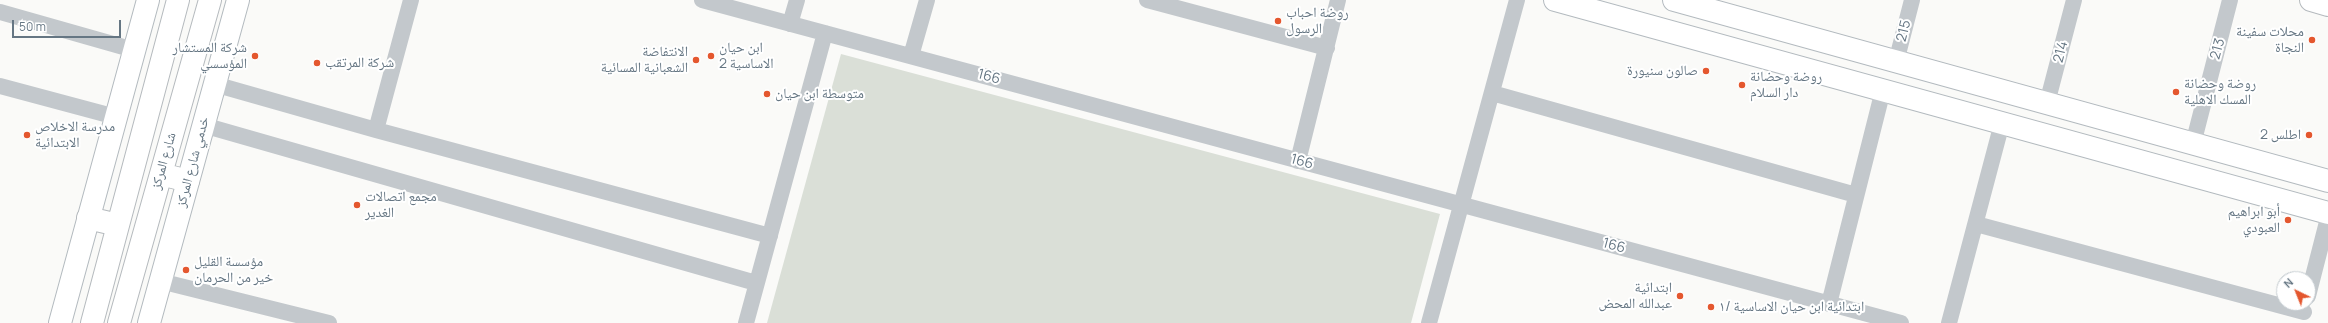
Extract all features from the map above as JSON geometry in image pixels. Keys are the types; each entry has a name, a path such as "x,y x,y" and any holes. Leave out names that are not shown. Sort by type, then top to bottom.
{"street":[{"path":"60,323 148,0"},
{"name":"شارع المركز","path":"92,323 178,0"},
{"name":"شارع المركز","path":"119,323 210,0"},
{"name":"خدمي شارع المركز","path":"149,323 238,0"},
{"path":"376,130 411,0"},
{"name":"166","path":"702,0 1829,304 1864,318 1901,323"},
{"path":"790,24 797,0"},
{"path":"911,56 927,0"},
{"path":"1147,0 1327,48"},
{"path":"1298,161 1338,0"},
{"path":"1429,323 1517,0"},
{"path":"1555,0 2328,213"},
{"path":"1674,0 2328,181"},
{"name":"215","path":"1896,62 1912,0"},
{"name":"214","path":"2048,103 2074,0"},
{"name":"213","path":"2193,144 2230,0"},
{"path":"2311,0 2328,5"},
{"path":"0,12 134,50"},
{"path":"746,323 826,33"},
{"path":"1926,102 1938,97 1942,90 1942,83 1935,72"},
{"path":"1965,113 1959,109 1956,95 1960,89 1973,83"},
{"path":"214,84 376,130 770,236"},
{"path":"0,86 116,117"},
{"path":"1829,304 1883,90"},
{"path":"1492,93 1856,195"},
{"path":"1949,323 2002,123"},
{"path":"203,125 756,283"},
{"path":"161,174 188,181"},
{"path":"88,218 118,225"},
{"path":"2314,271 2328,218"},
{"path":"1976,224 2304,313"},
{"path":"160,281 329,323"}],"shaded area":[{"path":"841,54 1440,214 1411,323 767,323"}],"place":[{"name":"روضة احباب الرسول","path":"1278,21"},
{"name":"محلات سفينة النجاة","path":"2312,40"},
{"name":"شركة المستشار المؤسسي","path":"255,56"},
{"name":"ابن حيان الاساسية 2","path":"711,56"},
{"name":"الانتفاضة الشعبانية المسائية","path":"696,60"},
{"name":"شركة المرتقب","path":"317,63"},
{"name":"صالون سنيورة","path":"1706,71"},
{"name":"روضة وحضانة دار السلام","path":"1742,85"},
{"name":"روضة وحضانة المسك الاهلية","path":"2176,92"},
{"name":"متوسطة ابن حيان","path":"767,94"},
{"name":"مدرسة الاخلاص الابتدائية","path":"27,135"},
{"name":"اطلس 2","path":"2309,135"},
{"name":"مجمع اتصالات الغدير","path":"357,205"},
{"name":"أبو ابراهيم العبودي","path":"2288,220"},
{"name":"مؤسسة القليل خير من الحرمان","path":"186,270"},
{"name":"ابتدائية عبدالله المحض","path":"1680,296"},
{"name":"ابتدائية ابن حيان الاساسية /١","path":"1711,307"}]}
